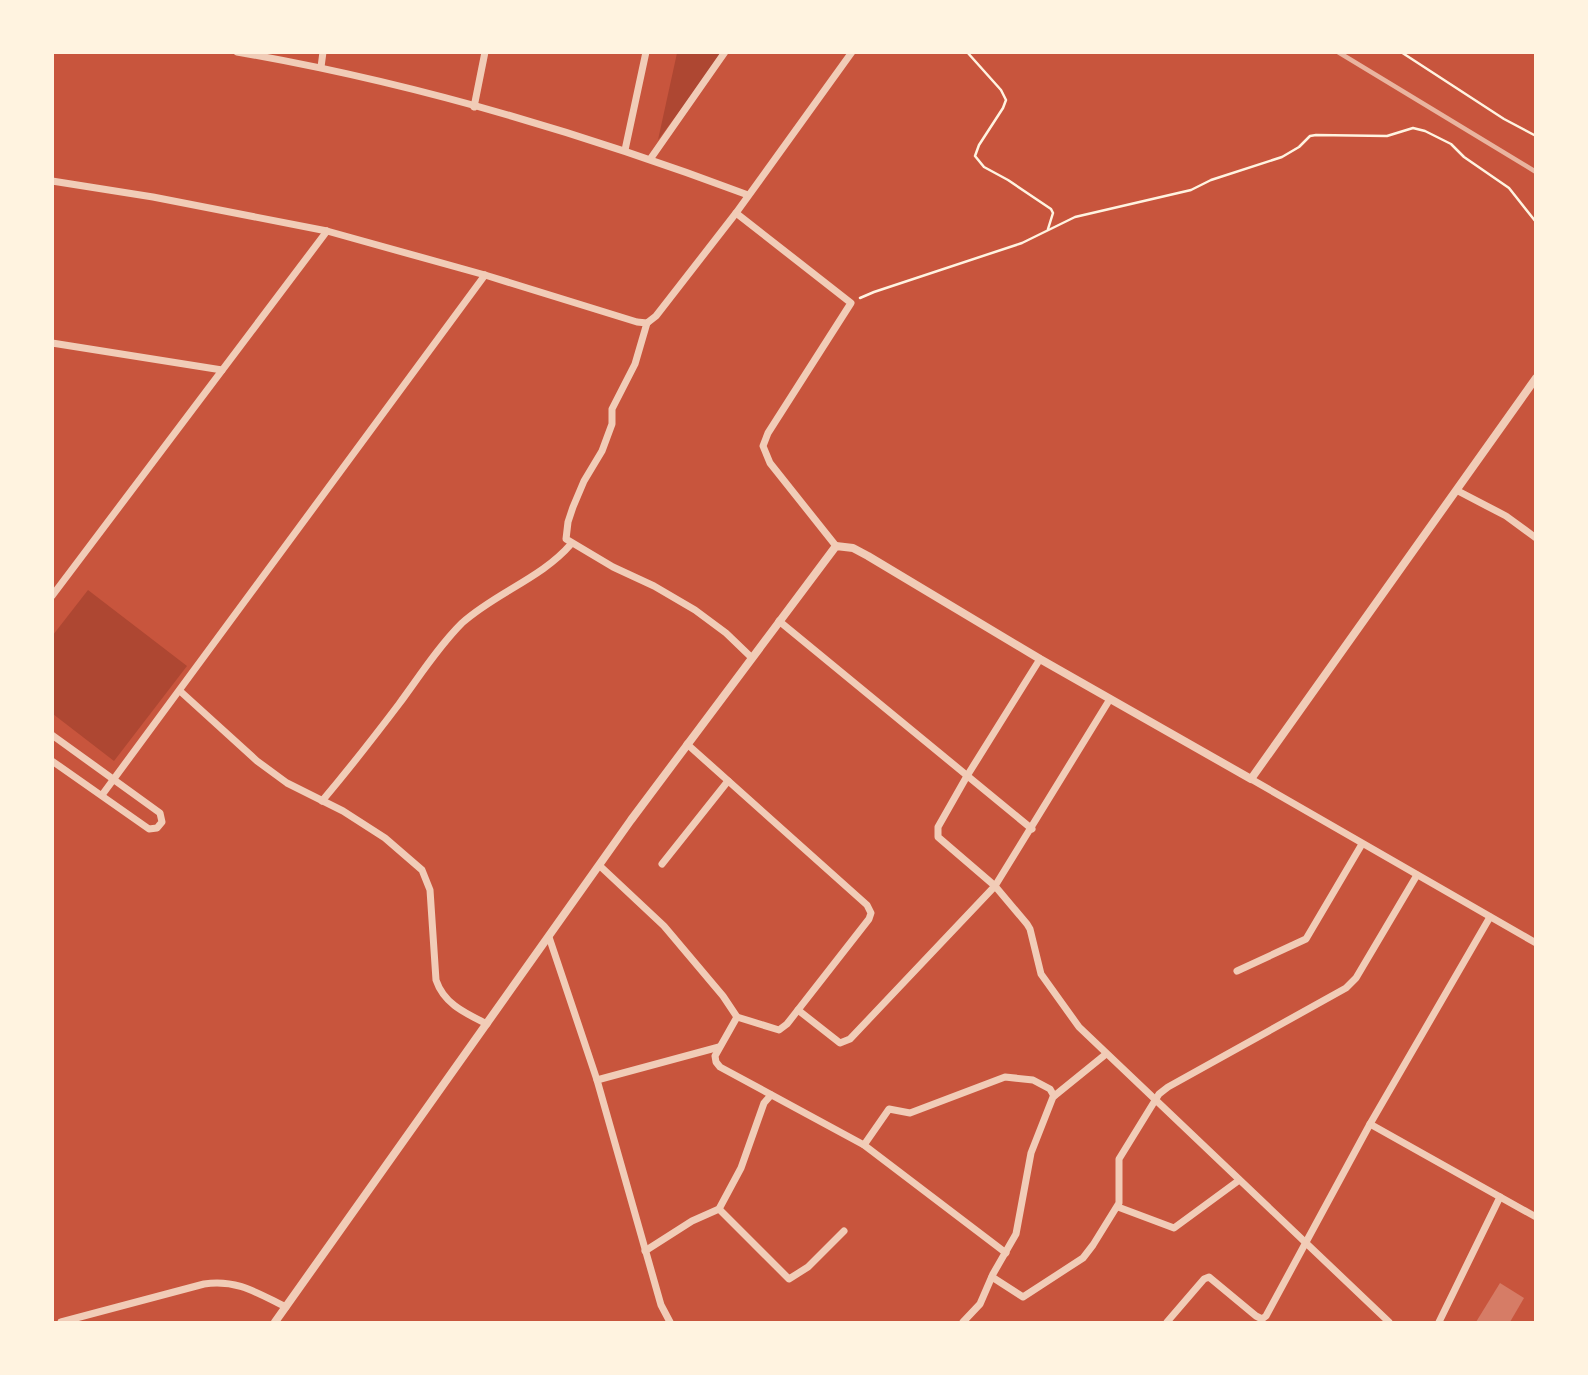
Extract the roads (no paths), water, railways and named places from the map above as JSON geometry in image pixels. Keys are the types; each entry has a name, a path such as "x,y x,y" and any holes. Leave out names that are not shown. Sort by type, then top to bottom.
{"street":[{"path":"237,52 321,67 474,107 650,158 748,195"},
{"path":"321,67 323,52"},
{"path":"474,107 485,52"},
{"path":"625,150 646,52"},
{"path":"650,158 724,52"},
{"path":"752,658 726,634 684,604 571,544 565,537 584,481 598,460 607,439 612,424 612,409 635,365 647,323 656,316 736,213 852,52"},
{"path":"52,181 153,197 327,231 647,323"},
{"path":"736,213 851,303 768,433 763,446 765,455 778,473 836,546 859,551 1040,659 1535,943"},
{"path":"52,596 327,231"},
{"path":"102,795 485,275"},
{"path":"52,342 222,370"},
{"path":"1251,779 1458,491 1535,378"},
{"path":"1458,491 1506,516 1535,538"},
{"path":"322,801 462,624 498,596 558,558 571,544"},
{"path":"275,1322 687,744 836,546"},
{"path":"779,621 1032,829"},
{"path":"1040,659 967,776 938,827 938,837 995,886 1030,929 1044,978 1079,1027 1305,1245 1389,1322"},
{"path":"180,691 257,761 287,783 343,811 385,838 422,870 430,890 436,980 439,988 455,1007 487,1024"},
{"path":"798,1010 840,1043 847,1041 995,886 1110,699"},
{"path":"52,735 160,813 163,822 157,828 149,829 52,761"},
{"path":"600,866 664,926 723,996 737,1017 780,1030 869,919 870,910 687,744"},
{"path":"662,864 728,781"},
{"path":"1237,971 1306,939 1362,844"},
{"path":"992,1277 1020,1297 1083,1258 1118,1207 1119,1159 1154,1101 1168,1087 1346,988 1356,978 1417,875"},
{"path":"1167,1322 1204,1279 1209,1277 1256,1316 1263,1318 1370,1125 1490,918"},
{"path":"549,937 597,1080 661,1306 670,1322"},
{"path":"737,1017 715,1056 718,1064 864,1145 1006,1253"},
{"path":"597,1080 719,1047"},
{"path":"963,1322 979,1306 1018,1226 1031,1153 1054,1096 1106,1054"},
{"path":"864,1145 889,1109 910,1112 1005,1077 1033,1080 1051,1089 1054,1096"},
{"path":"645,1251 692,1221 719,1209 738,1175 764,1103 771,1095"},
{"path":"1370,1125 1535,1217"},
{"path":"1118,1207 1174,1228 1238,1181"},
{"path":"1438,1322 1500,1197"},
{"path":"719,1209 789,1279 808,1267 844,1231"},
{"path":"61,1322 204,1284 222,1282 244,1287 286,1307"}],"railway":[{"path":"1338,52 1536,172"}]}
